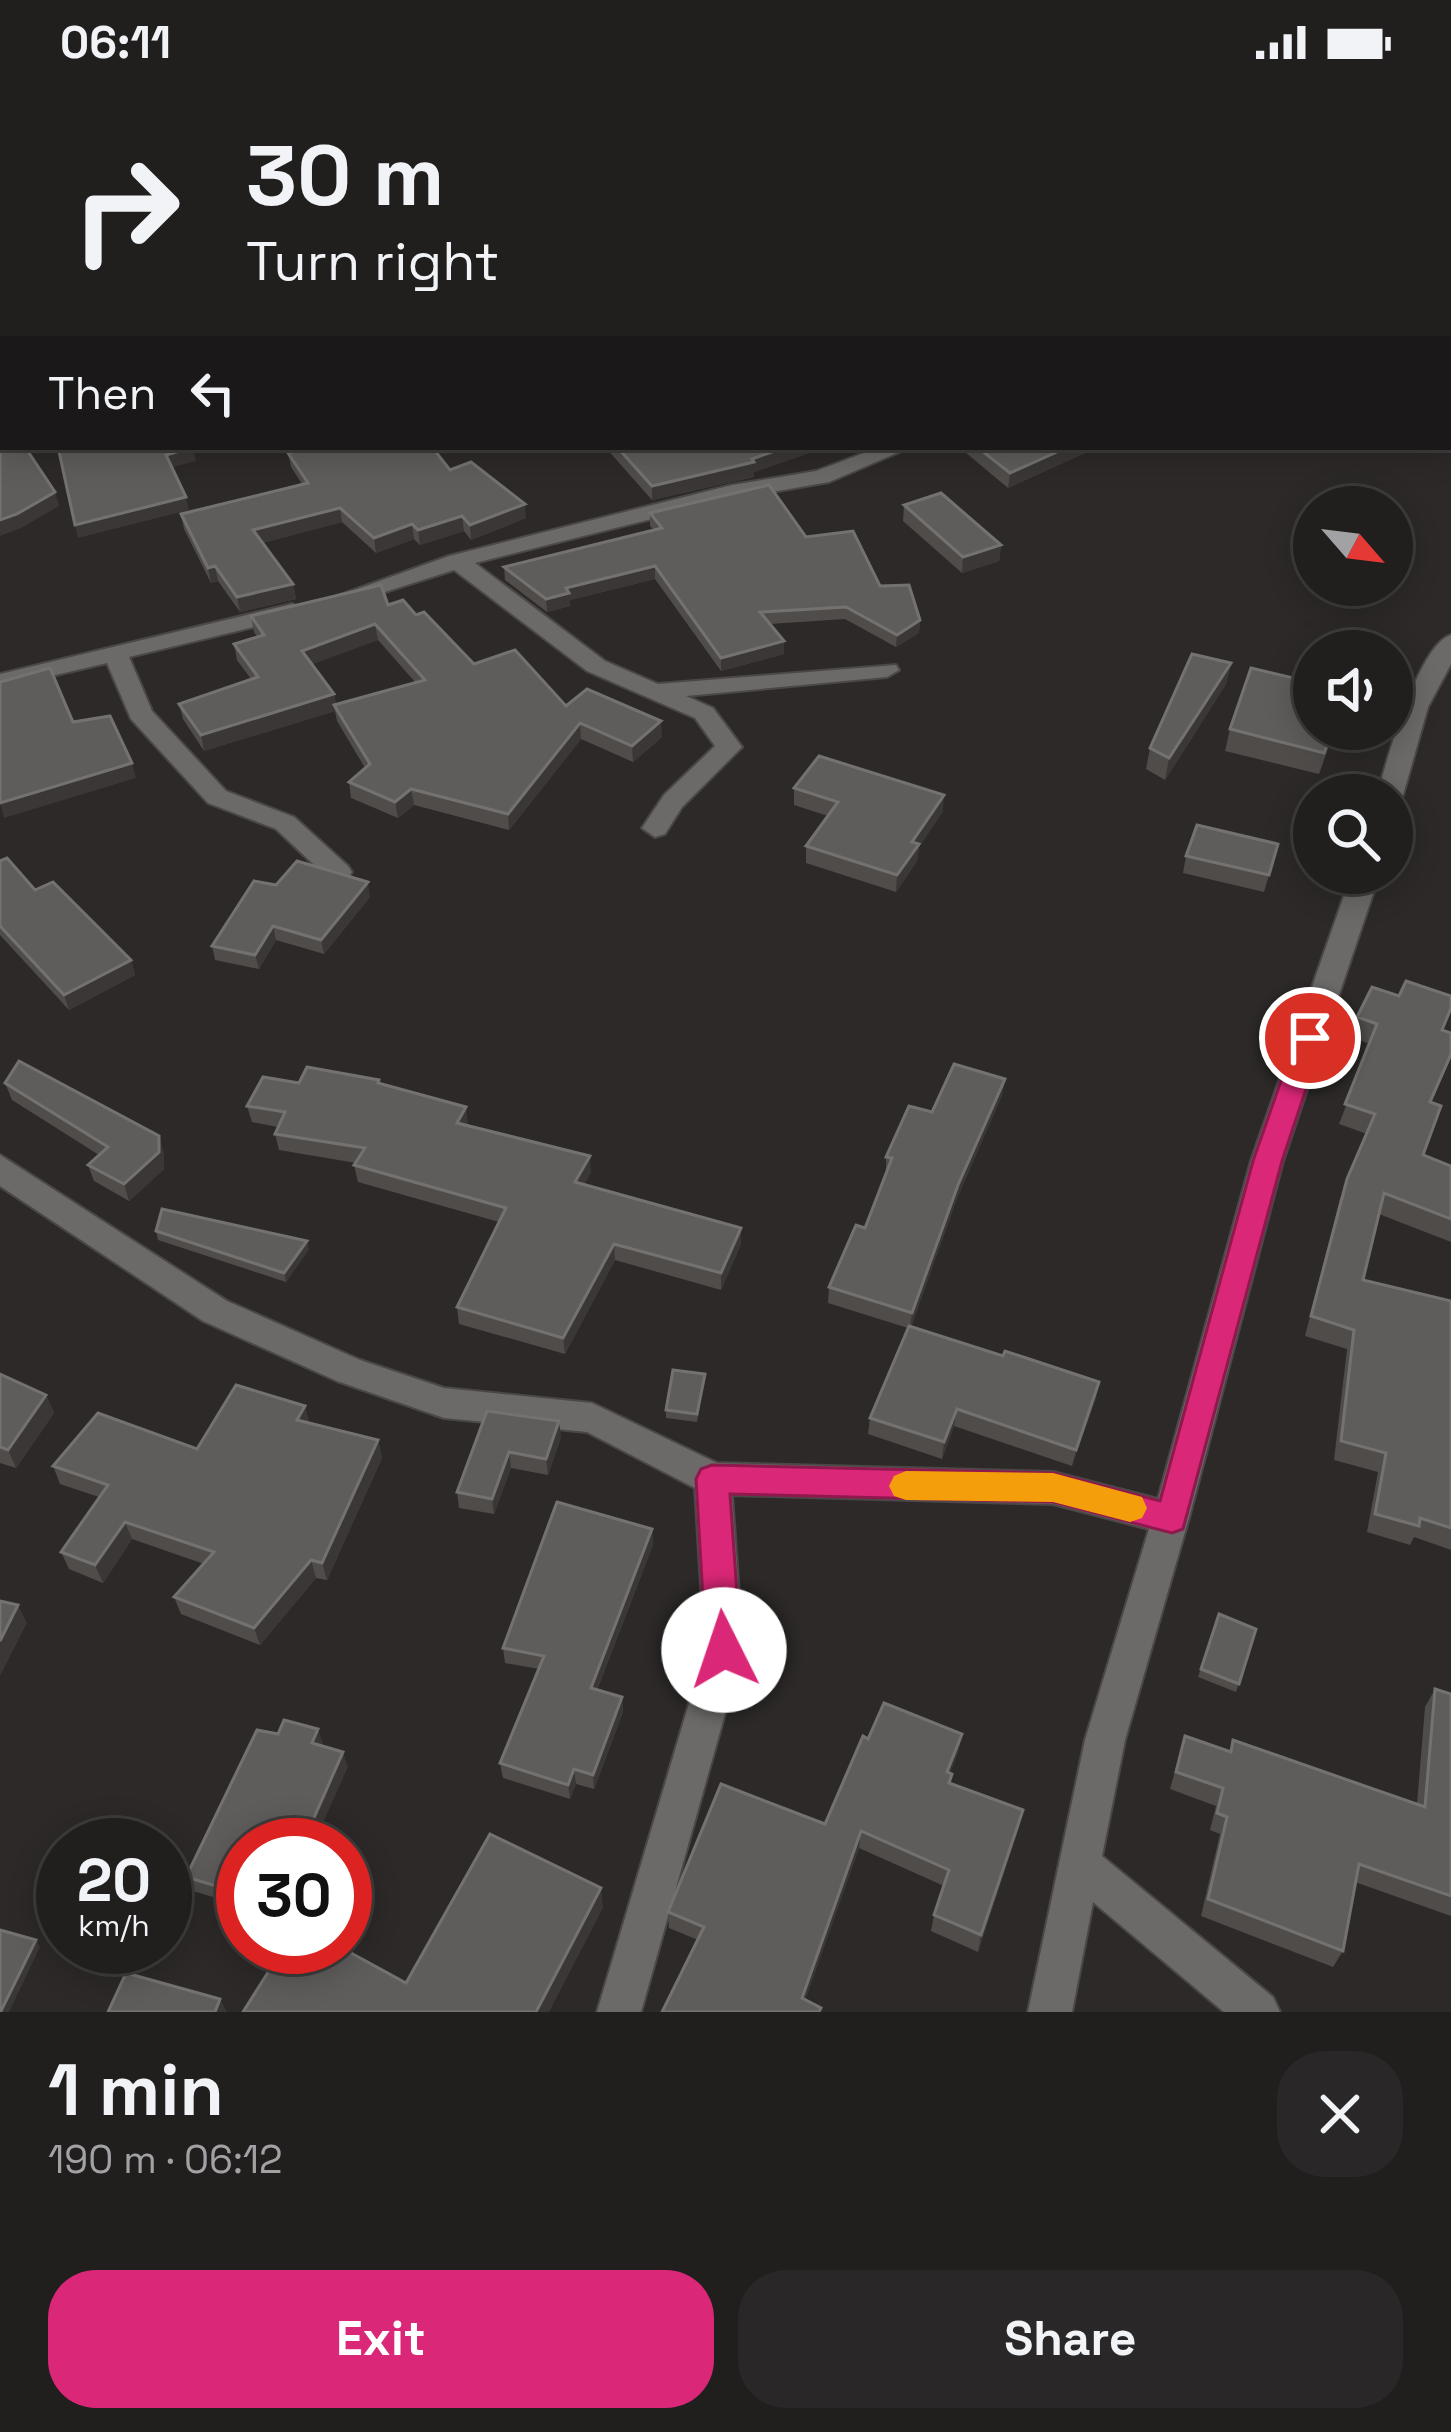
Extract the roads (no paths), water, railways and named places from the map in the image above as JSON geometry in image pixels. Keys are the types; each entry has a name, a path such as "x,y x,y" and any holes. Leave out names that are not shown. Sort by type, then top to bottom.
{"street":[{"path":"0,681 339,600 457,561 732,492 821,477 892,450"},
{"path":"457,561 596,666 704,713 728,747 674,801 655,828"},
{"path":"1396,774 1415,707 1451,642"},
{"path":"115,653 140,714 217,796 285,823 338,872"},
{"path":"654,692 887,670"},
{"path":"1051,2012 1105,1740 1172,1518 1268,1161 1359,894"},
{"path":"0,1167 29,1193 215,1311 349,1371 444,1403 592,1418 712,1479 1053,1488 1172,1518"},
{"path":"619,2012 724,1650 712,1479"},
{"path":"1079,1863 1258,2012"}]}
